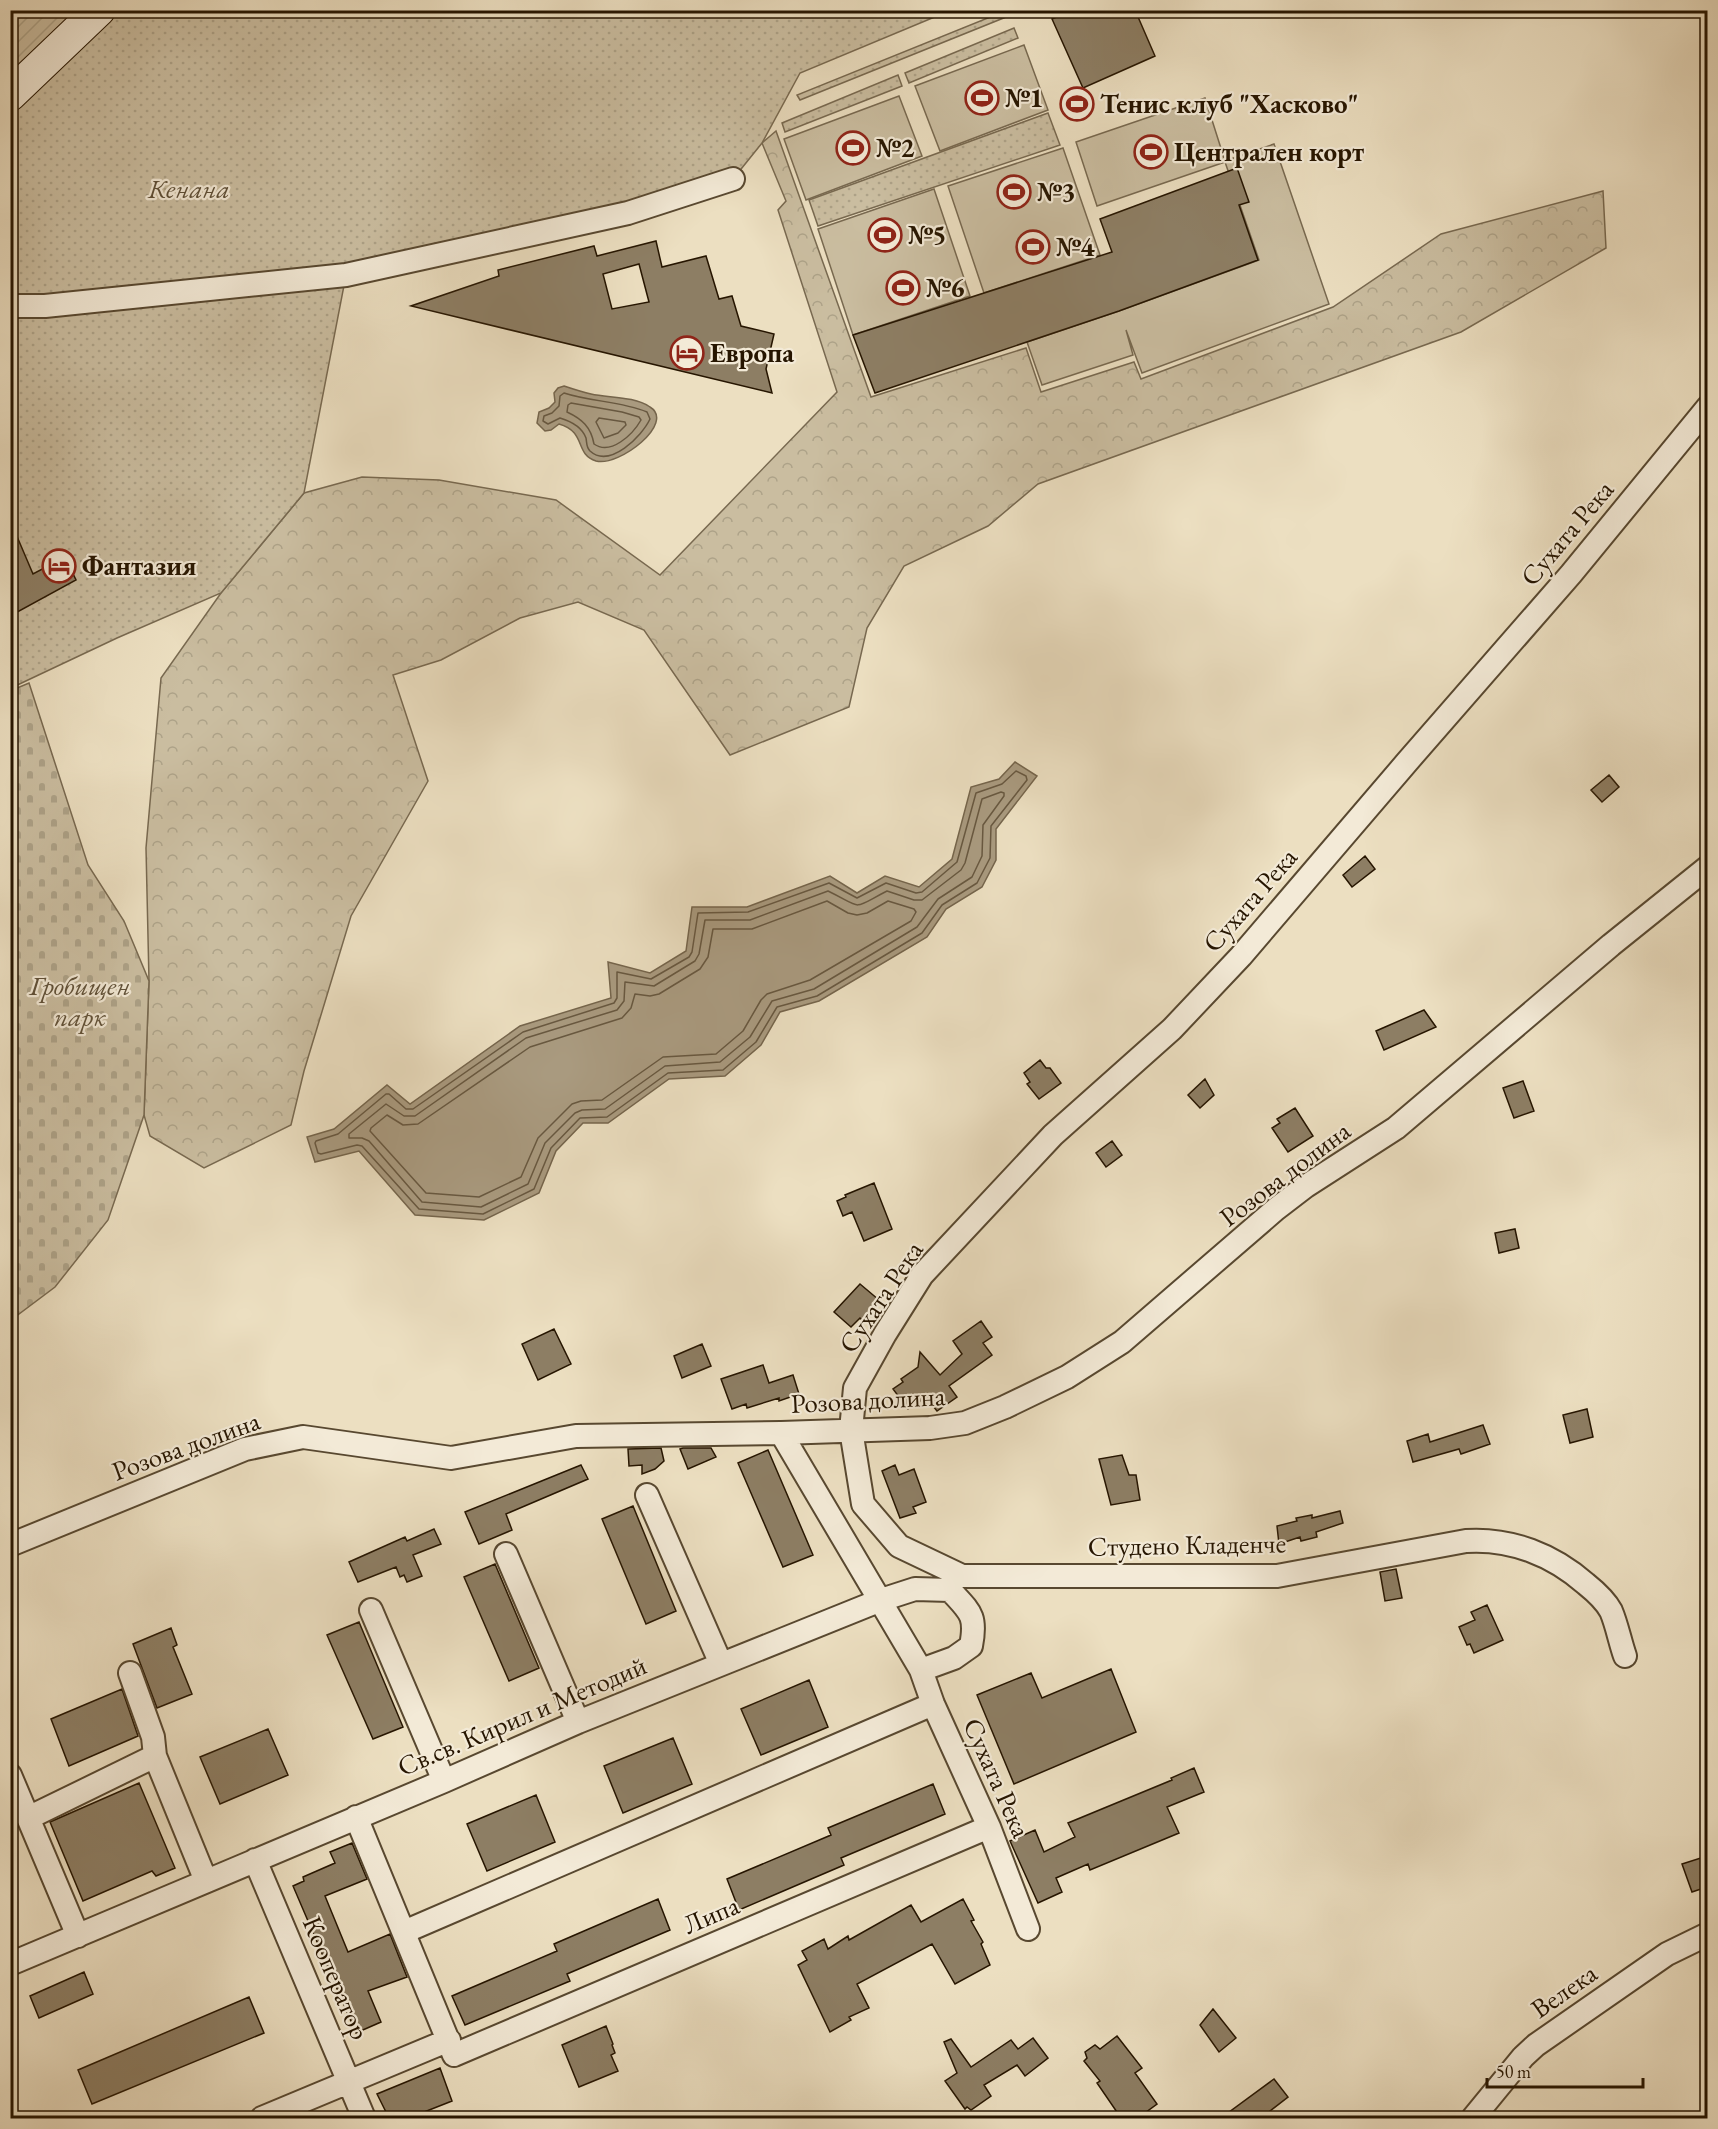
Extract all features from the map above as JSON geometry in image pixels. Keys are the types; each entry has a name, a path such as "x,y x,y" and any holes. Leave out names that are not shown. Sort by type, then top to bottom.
{"main road":[{"path":"10,96 99,10"}],"street":[{"path":"10,306 57,304 346,275 628,213 733,179"},
{"name":"Сухата Река","path":"851,1430 855,1388 922,1275 1051,1137 1172,1029 1241,956 1571,574 1707,407"},
{"name":"Розова долина","path":"10,1545 244,1449 303,1437 451,1458 576,1436 782,1433 930,1428 965,1423 1005,1407 1067,1377 1122,1342 1276,1209 1306,1186 1396,1128 1611,945 1707,867"},
{"name":"Студено Кладенче","path":"851,1430 863,1504 899,1546 956,1583 1278,1576 1481,1540 1528,1549 1569,1569 1601,1597 1611,1611 1625,1656"},
{"name":"Сухата Река","path":"782,1433 921,1670 933,1704 989,1827 1028,1929"},
{"path":"647,1496 721,1664"},
{"path":"506,1554 578,1722"},
{"path":"921,1670 954,1658 971,1646 974,1632 971,1613 956,1583"},
{"name":"Св.св. Кирил и Методий","path":"10,1964 578,1722 721,1664 881,1600 915,1590 956,1583"},
{"path":"372,1610 444,1781"},
{"path":"130,1673 153,1737 155,1756 206,1881"},
{"path":"404,1932 933,1704"},
{"path":"28,1818 155,1756"},
{"path":"10,1775 78,1936"},
{"path":"356,1817 452,2047"},
{"name":"Липа","path":"262,2118 349,2081 452,2047 989,1827"},
{"name":"Кооператор","path":"255,1860 364,2118"},
{"name":"Велека","path":"1473,2118 1523,2057 1536,2046 1667,1954 1707,1934"}],"green space":[{"path":"11,11 105,11 11,96"},
{"name":"Кенана","path":"105,11 949,11 800,73 762,143 733,179 346,275 304,493 221,593 117,638 11,688 11,96"},
{"path":"1009,11 1011,15 800,100 797,95"},
{"path":"1014,28 1018,38 909,83 905,73"},
{"name":"№1","path":"1024,45 1048,110 940,151 915,86"},
{"path":"898,75 902,86 785,132 782,123"},
{"name":"№2","path":"899,96 922,156 806,200 784,139"},
{"path":"1205,98 1225,161 1274,144 1329,304 1142,373 1126,330 1133,355 1042,385 1027,342 1259,260 1225,162 1097,206 1076,142"},
{"path":"1048,113 1060,145 818,226 809,200"},
{"path":"776,131 871,397 1026,348 1041,392 1134,362 1141,379 1333,307 1441,234 1603,191 1606,248 1461,332 1038,484 988,526 904,566 867,628 849,707 730,755 644,630 578,602 520,618 441,660 393,675 428,781 351,916 304,1071 291,1125 204,1168 150,1136 144,1115 149,981 146,848 161,678 221,593 304,493 362,477 439,480 556,500 660,575 837,392 778,210 786,201 762,143"},
{"path":"1063,148 1100,255 984,293 948,186"},
{"path":"934,189 970,296 853,335 818,229"},
{"name":"Гробищен парк","path":"29,683 88,865 124,921 149,981 144,1115 108,1220 55,1287 11,1320 10,691"}],"water":[{"path":"564,386 591,394 644,403 656,414 656,423 650,433 630,451 606,461 596,461 589,458 574,432 568,428 559,424 545,431 537,423 539,412 549,408 555,402 554,393 558,388"},
{"path":"1015,762 1037,776 996,829 996,860 982,887 946,909 927,937 819,1001 780,1012 761,1045 725,1076 669,1079 608,1123 583,1123 556,1151 539,1193 484,1220 415,1215 359,1151 315,1162 307,1137 334,1129 387,1085 410,1104 520,1026 611,998 608,962 650,973 686,951 692,907 747,907 830,876 857,893 885,876 919,887 952,859 971,787 999,779"}],"building":[{"path":"1072,10 1135,10 1155,56 1083,88 1052,19"},
{"path":"1237,168 1249,202 1239,205 1258,260 1119,311 875,393 853,335 1112,252 1100,219"},
{"path":"656,241 662,267 706,256 719,299 732,296 741,326 774,334 766,369 772,393 411,306 499,276 498,270 594,246 597,256","holes":["639,264 649,302 612,309 603,274"]},
{"name":"Фантазия","path":"10,520 33,574 65,557 76,580 10,616"},
{"path":"1609,775 1619,787 1602,802 1591,790"},
{"path":"1365,856 1375,869 1352,887 1343,875"},
{"path":"1424,1010 1436,1027 1384,1050 1376,1031"},
{"path":"1040,1060 1046,1068 1050,1068 1061,1083 1039,1099 1027,1084 1030,1082 1024,1073"},
{"path":"1205,1079 1214,1095 1200,1108 1188,1095"},
{"path":"1523,1081 1534,1111 1514,1118 1503,1088"},
{"path":"1295,1108 1313,1136 1288,1152 1272,1128 1280,1123 1277,1119"},
{"path":"1112,1141 1122,1155 1106,1167 1096,1153"},
{"path":"874,1183 892,1229 864,1241 852,1212 843,1216 837,1201 846,1197 845,1195"},
{"path":"1515,1229 1519,1248 1499,1253 1495,1233"},
{"path":"860,1284 879,1300 862,1320 860,1318 851,1327 834,1312"},
{"path":"981,1321 992,1337 983,1343 992,1355 949,1386 957,1397 937,1411 929,1401 924,1405 920,1400 908,1409 893,1389 903,1382 901,1379 918,1367 920,1352 940,1375 962,1354 953,1341"},
{"path":"554,1329 571,1364 538,1380 522,1344"},
{"path":"702,1344 711,1366 682,1378 674,1356"},
{"path":"763,1365 769,1383 793,1375 799,1394 779,1401 779,1398 747,1408 746,1404 732,1409 721,1379"},
{"path":"1587,1409 1593,1437 1570,1443 1563,1415"},
{"path":"1483,1425 1490,1444 1461,1454 1459,1449 1413,1462 1407,1441 1428,1434 1430,1442"},
{"path":"661,1448 664,1461 655,1469 642,1474 642,1465 629,1466 628,1449"},
{"path":"711,1448 716,1457 688,1469 680,1449"},
{"path":"768,1450 813,1555 783,1567 738,1463"},
{"path":"1122,1455 1129,1475 1136,1475 1140,1500 1111,1505 1099,1459"},
{"path":"581,1465 588,1479 506,1514 512,1530 479,1544 465,1512"},
{"path":"895,1465 899,1475 914,1469 926,1502 913,1507 916,1513 900,1518 882,1471"},
{"path":"633,1506 676,1611 646,1624 602,1519"},
{"path":"1340,1511 1343,1523 1316,1532 1317,1537 1301,1541 1300,1537 1279,1544 1277,1526 1297,1521 1296,1518 1312,1515 1312,1518"},
{"path":"434,1529 441,1544 413,1555 422,1576 407,1582 404,1575 400,1577 396,1567 358,1582 349,1562 405,1537 407,1541"},
{"path":"495,1564 539,1668 509,1681 464,1577"},
{"path":"1396,1569 1402,1598 1385,1601 1380,1572"},
{"path":"1487,1605 1503,1640 1474,1653 1470,1644 1467,1645 1459,1627 1475,1620 1471,1612"},
{"path":"359,1622 403,1727 373,1739 327,1635"},
{"path":"171,1628 177,1645 173,1647 192,1694 157,1708 133,1644"},
{"path":"1111,1669 1136,1732 1014,1784 977,1695 1031,1673 1042,1698"},
{"path":"809,1680 828,1727 761,1755 741,1709"},
{"path":"122,1689 138,1736 69,1766 51,1719"},
{"path":"268,1729 288,1775 220,1804 200,1757"},
{"path":"673,1738 692,1784 623,1813 604,1766"},
{"path":"1194,1768 1204,1792 1167,1807 1179,1833 1090,1870 1088,1864 1056,1878 1062,1892 1038,1903 1010,1841 1035,1830 1044,1852 1075,1837 1068,1823 1172,1780 1171,1778"},
{"path":"139,1783 175,1868 156,1876 152,1871 83,1901 50,1822"},
{"path":"933,1784 945,1814 841,1858 844,1865 739,1910 727,1879 831,1835 828,1828"},
{"path":"536,1795 555,1842 487,1871 467,1824"},
{"path":"352,1843 367,1879 325,1896 348,1952 390,1934 407,1977 368,1991 381,2022 356,2033 293,1886 304,1881 303,1877 335,1863 330,1852"},
{"path":"1707,1856 1707,1887 1692,1892 1682,1864"},
{"path":"658,1899 670,1930 567,1974 570,1981 465,2025 452,1996 557,1951 554,1944"},
{"path":"963,1899 974,1920 971,1921 983,1942 981,1944 990,1965 955,1984 932,1944 857,1984 869,2008 849,2017 851,2020 830,2032 798,1965 807,1960 802,1951 824,1939 828,1949 848,1936 849,1940 911,1905 921,1922"},
{"path":"84,1972 93,1994 39,2018 30,1996"},
{"path":"249,1997 264,2033 92,2104 78,2070"},
{"path":"1213,2009 1236,2038 1219,2052 1200,2025"},
{"path":"606,2026 615,2053 611,2055 618,2071 579,2087 562,2045"},
{"path":"1117,2036 1142,2068 1135,2073 1157,2104 1138,2118 1121,2118 1097,2083 1100,2081 1084,2061 1087,2058 1085,2052 1095,2045 1100,2049"},
{"path":"1033,2038 1048,2058 1025,2076 1017,2065 984,2085 991,2096 971,2110 967,2107 965,2109 945,2081 957,2073 944,2042 951,2039 971,2067 1011,2040 1018,2049"},
{"path":"440,2068 452,2101 409,2118 389,2118 377,2094"},
{"path":"1274,2079 1288,2097 1261,2118 1221,2118"}],"place":[{"name":"№1","path":"982,98"},
{"name":"Тенис клуб \"Хасково\"","path":"1077,104"},
{"name":"№2","path":"853,148"},
{"name":"Централен корт","path":"1151,152"},
{"name":"№3","path":"1014,192"},
{"name":"№5","path":"885,235"},
{"name":"№4","path":"1033,247"},
{"name":"№6","path":"903,288"},
{"name":"Европа","path":"687,353"},
{"name":"Фантазия","path":"59,566"}]}
